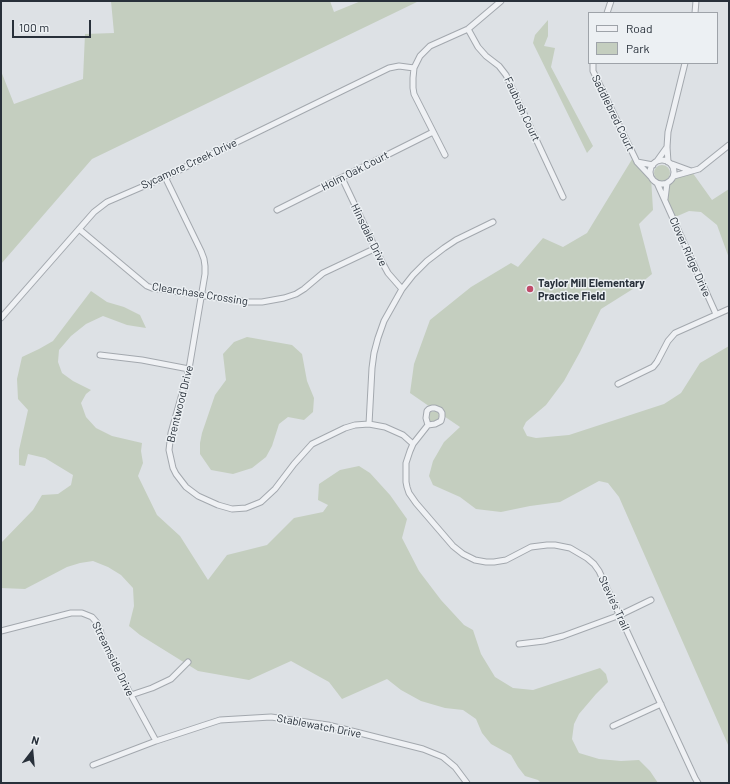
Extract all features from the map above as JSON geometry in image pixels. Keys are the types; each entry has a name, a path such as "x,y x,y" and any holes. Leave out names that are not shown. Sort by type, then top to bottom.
{"street":[{"path":"445,155 414,94 414,68 420,56 430,46 468,29 501,1"},
{"path":"607,12 611,1"},
{"path":"695,12 696,1"},
{"name":"Faubush Court","path":"468,29 478,47 499,66 506,75 563,197"},
{"name":"Saddlebred Court","path":"593,64 593,71 637,162 651,177"},
{"path":"657,183 663,184 671,181 675,172 670,163 666,147 668,132 685,64"},
{"name":"Sycamore Creek Drive","path":"1,318 94,212 107,202 165,177 389,68 400,66 414,68"},
{"name":"Holm Oak Court","path":"277,210 433,132"},
{"path":"674,176 699,169 729,145"},
{"path":"651,177 651,169 666,147"},
{"path":"655,163 660,160 664,160 692,172"},
{"name":"Saddlebred Court","path":"637,162 655,163"},
{"name":"Brentwood Drive","path":"165,177 201,251 204,260 205,274 189,369 171,433 169,450 173,468 186,487 198,496 218,505 232,509 246,508 261,502 275,489 294,464 312,444 345,428 355,425 369,424 385,427 403,435 413,444"},
{"name":"Clover Ridge Drive","path":"651,177 657,183 716,314"},
{"name":"Hinsdale Drive","path":"342,178 382,262 388,273 402,289"},
{"path":"665,200 667,183"},
{"path":"369,424 374,353 384,321 402,289 427,261 444,248 456,240 493,222"},
{"name":"Clearchase Crossing","path":"79,229 147,286 247,302 262,302 296,294 324,273 376,248"},
{"path":"618,384 653,367 668,340 674,333 729,309"},
{"path":"100,355 142,360 189,369"},
{"name":"Stevie’s Trail","path":"428,425 413,444 406,463 406,482 409,493 416,503 453,546 463,554 475,560 481,562 506,560 531,547 555,545 570,548 594,564 600,571 698,783"},
{"path":"519,644 544,641 563,636 620,615 651,600"},
{"name":"Streamside Drive","path":"1,631 71,613 82,613 89,615 98,624 104,643 156,741"},
{"path":"131,695 152,688 171,679 188,662"},
{"path":"614,726 661,704"},
{"name":"Stablewatch Drive","path":"93,765 156,741 220,720 271,717 328,725 423,749 443,757 455,767 467,783"}],"green space":[{"path":"111,1 330,1 334,12 361,1 419,1 92,159 1,264 1,71 14,104 83,79 85,34 114,33"},
{"path":"548,20 548,36 544,46 555,48 551,67 593,146 587,153 533,43 535,35"},
{"path":"634,156 651,177 653,210 639,224 652,274 636,287 601,309 564,381 546,405 526,422 523,428 527,436 536,438 569,435 664,404 681,393 700,363 729,346 729,747 619,497 608,483 599,481 560,502 501,512 476,509 460,497 433,485 429,476 433,461 444,442 460,427 438,412 438,419 429,421 430,412 436,411 410,393 414,364 430,320 471,287 511,263 518,267 543,238 563,247 587,233"},
{"path":"662,165 668,167 670,173 668,179 662,181 656,179 654,173 656,167"},
{"path":"692,172 712,200 729,189 729,258 717,225 701,212 689,211 673,218 665,200 667,183 671,181 674,176"},
{"path":"91,291 107,302 124,307 140,315 146,328 127,325 103,316 86,324 71,336 59,350 58,362 62,373 73,381 91,390 86,394 81,403 86,417 96,428 112,436 142,443 141,451 143,463 138,476 157,515 180,536 208,580 227,555 267,545 294,518 323,512 328,505 318,500 319,484 340,470 359,466 370,473 390,495 407,519 402,538 419,571 441,600 464,625 473,630 481,654 495,677 513,688 533,690 600,668 606,674 608,682 579,714 574,724 572,739 579,753 599,759 621,761 639,760 650,771 658,783 541,783 538,780 525,776 511,755 491,744 482,733 476,719 463,710 445,708 421,701 401,690 387,679 342,699 329,682 291,661 249,680 198,671 140,635 129,626 134,606 133,588 121,575 108,567 93,561 67,567 25,589 1,588 1,543 33,510 42,495 58,494 71,485 73,475 45,458 28,454 25,466 19,465 19,450 28,410 18,399 17,379 22,357 53,341"},
{"path":"247,337 292,345 302,354 307,381 314,398 313,412 304,420 288,417 279,424 272,446 266,457 252,468 233,474 211,470 200,454 200,443 215,395 226,380 223,354 234,342"}],"place":[{"name":"Taylor Mill Elementary Practice Field","path":"530,289"}]}
